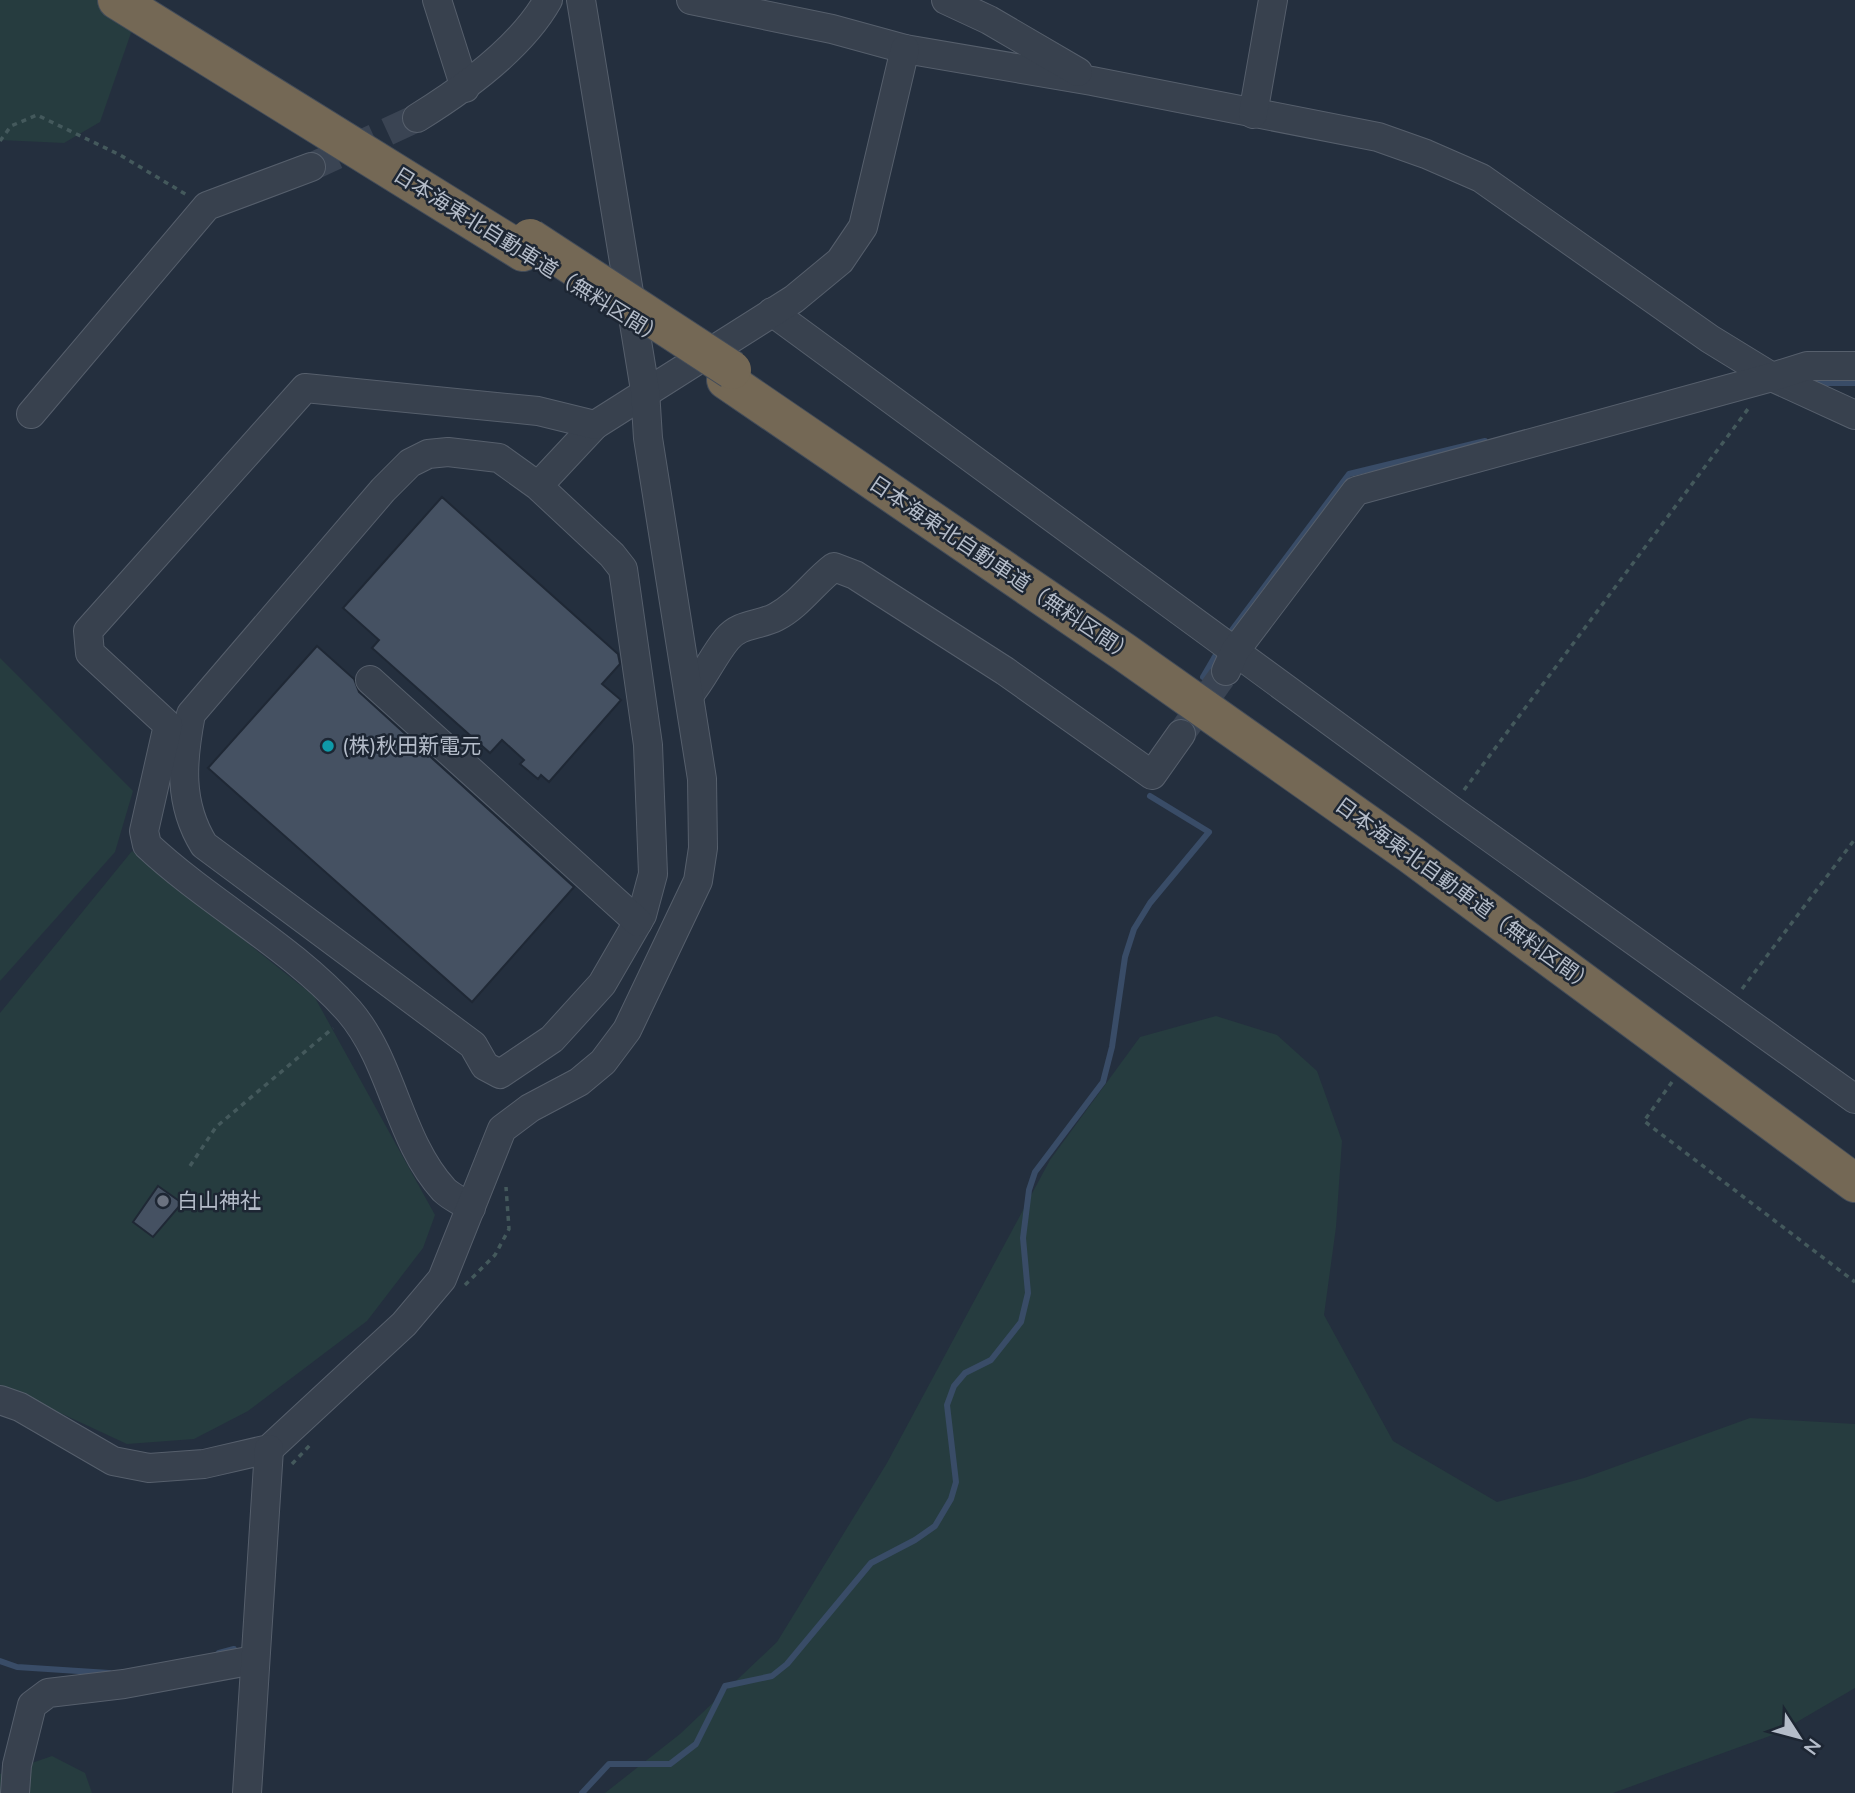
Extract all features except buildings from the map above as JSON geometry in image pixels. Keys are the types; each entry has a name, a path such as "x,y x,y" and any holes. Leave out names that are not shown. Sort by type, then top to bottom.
{"highway":[{"name":"日本海東北自動車道（無料区間）","path":"117,0 526,245"},
{"name":"日本海東北自動車道（無料区間）","path":"155,0 1230,704 1855,1157"},
{"name":"日本海東北自動車道（無料区間）","path":"729,375 1410,854 1855,1183"}],"street":[{"path":"437,0 465,88"},
{"path":"417,118 465,88 538,18 548,0"},
{"path":"0,1400 20,1407 113,1461 149,1468 204,1464 269,1449 404,1324 442,1279 502,1129 530,1108 579,1083 603,1062 627,1030 698,881 703,848 702,779 648,438 645,390 581,0"},
{"path":"691,0 832,29 905,49 1092,81 1378,136 1481,178 1710,339 1772,377 1855,415"},
{"path":"1253,114 1273,0"},
{"path":"963,3 1092,81"},
{"path":"538,486 595,425 645,390 794,299 840,261 863,227 905,49"},
{"path":"31,414 207,206 311,167"},
{"path":"772,312 1230,661 1450,808 1855,1099"},
{"path":"1230,661 1356,491 1807,366 1855,366"},
{"path":"471,1208 445,1191 423,1157 369,1041 351,1013 322,983 146,845 144,831 168,725 90,653 88,631 305,388 538,411 595,425"},
{"path":"448,452 499,458 538,486 612,555 623,569 628,588 648,745 653,874 638,922 593,993 552,1039 500,1074 485,1066 473,1045 204,845 195,830 183,792 184,750 191,714 383,490 410,463 428,454 448,452"},
{"path":"690,694 707,673 727,639 740,627 775,618 834,567 855,575 1005,671 1152,775 1181,734"},
{"path":"370,680 638,922"},
{"path":"247,1793 269,1449"},
{"path":"15,1793 18,1765 32,1704 48,1693 124,1684 254,1660"}],"path":[{"path":"0,141 11,126 37,115 120,155 207,206"},
{"path":"1450,808 1772,377"},
{"path":"1728,1007 1855,839"},
{"path":"190,1166 216,1127 351,1013"},
{"path":"1675,1077 1644,1121 1855,1282"}],"green space":[{"path":"0,0 133,0 132,30 100,122 64,143 0,140"},
{"path":"0,658 133,791 115,852 0,981"},
{"path":"132,851 314,996 435,1215 423,1248 367,1321 248,1411 194,1439 127,1444 0,1385 0,1013"},
{"path":"1216,1016 1277,1035 1317,1071 1342,1141 1336,1227 1324,1315 1393,1441 1497,1502 1584,1478 1750,1418 1855,1424 1855,1688 1778,1733 1613,1793 605,1793 680,1734 777,1642 887,1463 1050,1160 1140,1037"},
{"path":"52,1756 85,1773 92,1793 0,1793 0,1774"}],"waterway":[{"path":"1811,383 1855,383"},
{"path":"1232,630 1349,474 1485,441"},
{"path":"1203,677 1217,653"},
{"path":"582,1793 609,1764 670,1764 696,1744 725,1686 772,1676 787,1664 871,1563 915,1540 935,1526 951,1499 956,1482 947,1405 954,1386 965,1373 991,1360 1021,1322 1028,1293 1023,1238 1029,1190 1035,1172 1103,1082 1112,1047 1125,957 1134,929 1150,903 1209,832 1150,796"},
{"path":"219,1653 234,1649"},
{"path":"0,1661 17,1667 109,1673"}],"tunnel":[{"path":"311,167 417,118"},
{"path":"1181,734 1226,671"}],"place":[{"name":"(株)秋田新電元","path":"328,746"},
{"name":"白山神社","path":"163,1201"}]}
